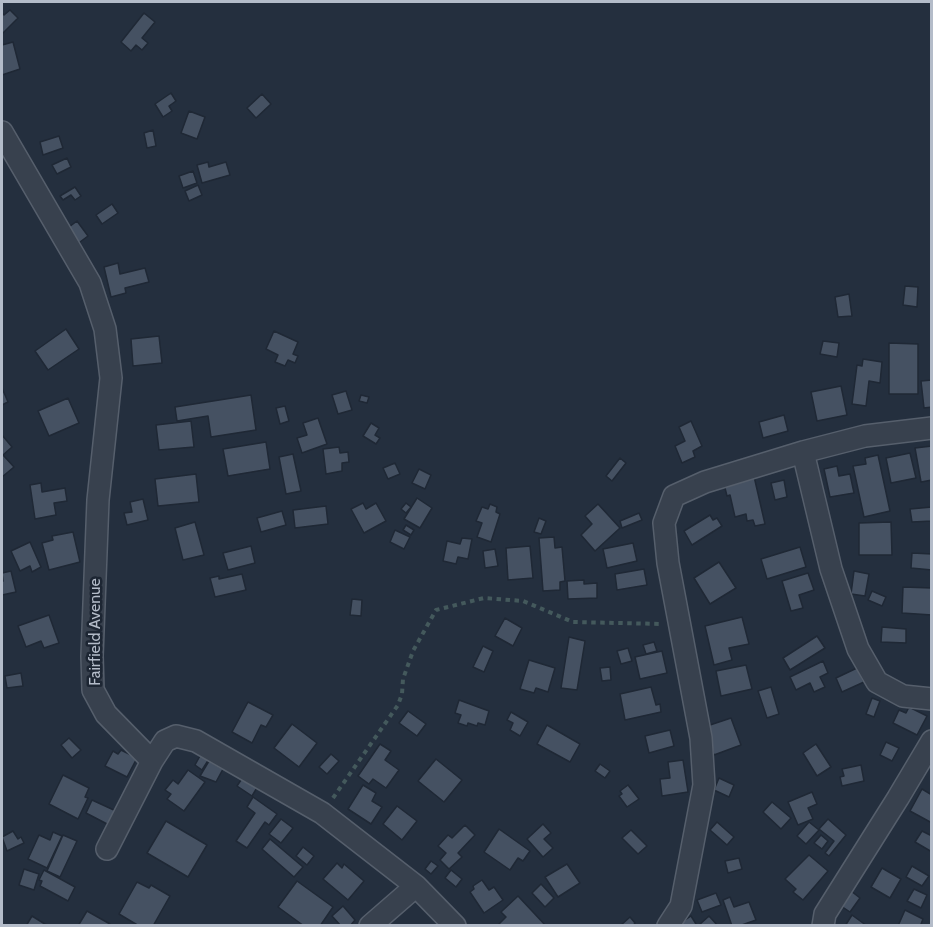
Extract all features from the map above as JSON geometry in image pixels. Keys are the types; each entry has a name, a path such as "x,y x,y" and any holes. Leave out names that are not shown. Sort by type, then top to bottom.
{"street":[{"name":"Fairfield Avenue","path":"2,132 90,283 105,329 111,378 98,500 92,656 93,690 106,714 152,761"},
{"path":"668,926 681,906 704,784 701,738 668,563 664,523 674,496 705,482 803,452 865,436 932,428"},
{"path":"803,452 831,569 858,648 877,682 903,696 932,699"},
{"path":"107,849 152,761 165,741 176,736 196,741 322,813 416,886 455,926"},
{"path":"823,926 825,914 932,741"},
{"path":"370,926 416,886"}],"path":[{"path":"322,813 398,705 402,694 403,679 413,651 436,610 456,603 484,598 523,601 573,622 679,624"}],"building":[{"path":"10,10 18,18 2,34 2,13 4,15"},
{"path":"144,13 155,22 142,38 148,43 142,50 136,45 131,51 121,42"},
{"path":"13,42 20,69 2,75 2,45"},
{"path":"171,93 176,101 169,106 172,111 163,117 155,104"},
{"path":"262,94 271,104 256,118 247,108"},
{"path":"189,111 205,117 197,139 181,133"},
{"path":"153,130 156,146 147,148 144,133"},
{"path":"59,136 63,148 43,155 40,142"},
{"path":"67,158 71,167 57,174 52,165"},
{"path":"208,162 209,167 226,162 230,175 202,183 197,165"},
{"path":"193,171 197,183 183,188 179,176"},
{"path":"198,185 202,195 189,201 185,191"},
{"path":"75,187 81,196 75,200 71,195 63,200 60,196"},
{"path":"112,204 118,213 102,224 96,215"},
{"path":"77,221 88,236 76,245 65,230"},
{"path":"118,263 120,274 145,268 149,282 125,288 126,293 111,297 104,267"},
{"path":"905,286 918,287 917,307 903,305"},
{"path":"849,294 852,316 838,317 835,297"},
{"path":"66,329 79,349 48,370 35,351"},
{"path":"274,331 298,342 293,354 298,356 295,363 288,360 285,366 275,362 278,355 266,349"},
{"path":"159,336 162,363 133,366 131,339"},
{"path":"823,341 839,343 837,357 820,354"},
{"path":"889,343 918,344 918,394 889,394"},
{"path":"863,359 882,362 880,383 869,381 866,406 852,404 857,365 862,366"},
{"path":"932,380 932,407 924,408 921,381"},
{"path":"841,386 847,415 817,421 811,392"},
{"path":"2,388 8,402 2,405"},
{"path":"346,391 352,410 338,414 332,395"},
{"path":"251,395 256,430 211,437 208,416 177,421 175,407"},
{"path":"361,395 369,397 367,403 359,401"},
{"path":"68,398 79,423 49,436 38,411"},
{"path":"285,406 289,421 280,424 276,408"},
{"path":"784,415 788,431 763,438 759,422"},
{"path":"318,418 327,444 302,453 297,438 307,435 303,423"},
{"path":"191,421 194,447 159,450 156,425"},
{"path":"691,421 702,446 693,451 695,457 682,463 675,446 685,441 679,427"},
{"path":"371,423 379,428 375,435 380,438 376,444 363,436"},
{"path":"2,435 12,447 3,455 14,467 2,477"},
{"path":"266,442 270,469 228,476 223,449"},
{"path":"932,446 932,480 921,482 915,448"},
{"path":"339,447 340,453 348,452 349,462 342,463 342,471 326,474 323,449"},
{"path":"910,453 916,478 891,483 886,458"},
{"path":"293,454 301,491 286,494 279,457"},
{"path":"878,455 890,511 864,517 853,466 866,464 865,458"},
{"path":"620,458 626,463 612,481 606,476"},
{"path":"395,463 400,474 388,479 383,468"},
{"path":"837,466 839,476 850,474 854,493 830,497 824,469"},
{"path":"419,469 431,475 425,489 412,483"},
{"path":"753,472 765,524 755,526 753,520 747,521 746,514 735,517 730,495 727,496 723,480"},
{"path":"196,474 199,502 158,506 155,479"},
{"path":"784,480 787,497 775,500 771,483"},
{"path":"41,483 42,492 65,488 67,501 54,503 56,515 35,519 30,485"},
{"path":"417,498 432,508 420,528 404,519"},
{"path":"143,499 148,520 127,525 124,513 132,512 130,502"},
{"path":"363,503 366,509 376,503 386,521 364,533 351,509"},
{"path":"406,503 411,507 406,513 401,509"},
{"path":"490,504 497,507 496,512 500,514 491,542 477,537 482,523 476,521 482,507 488,509"},
{"path":"598,504 620,528 595,551 581,535 592,524 585,516"},
{"path":"326,506 328,524 295,528 293,510"},
{"path":"932,507 932,521 912,522 910,509"},
{"path":"282,511 286,525 261,532 257,518"},
{"path":"639,513 642,520 622,528 620,521"},
{"path":"710,515 713,520 717,518 722,526 692,545 684,531"},
{"path":"539,518 546,521 541,534 534,532"},
{"path":"195,522 204,555 183,560 175,528"},
{"path":"891,522 892,555 859,555 859,523"},
{"path":"406,525 414,530 411,535 403,530"},
{"path":"395,530 410,537 404,549 390,542"},
{"path":"73,532 80,562 49,570 42,543 53,540 52,536"},
{"path":"554,537 555,548 562,547 565,581 560,582 560,590 543,591 539,538"},
{"path":"462,538 472,539 468,559 458,557 456,564 443,561 447,541 460,544"},
{"path":"30,542 41,567 32,572 30,566 20,571 11,551"},
{"path":"633,543 637,561 607,568 603,549"},
{"path":"251,546 255,563 228,570 223,553"},
{"path":"530,546 533,578 508,580 506,548"},
{"path":"800,547 806,567 767,579 761,559"},
{"path":"495,549 498,566 485,568 483,551"},
{"path":"912,553 932,554 932,570 911,568"},
{"path":"719,562 736,588 710,604 694,578"},
{"path":"644,569 647,585 617,590 615,574"},
{"path":"11,571 16,592 2,595 2,573"},
{"path":"854,571 869,574 865,596 851,594"},
{"path":"808,573 814,590 799,595 803,608 791,611 782,581"},
{"path":"242,574 246,590 215,597 210,578 219,576 219,579"},
{"path":"584,580 584,584 597,583 597,598 568,599 567,581"},
{"path":"903,587 932,588 932,615 902,613"},
{"path":"872,591 886,597 882,606 868,600"},
{"path":"352,599 362,600 361,616 350,615"},
{"path":"49,615 59,643 44,648 41,641 26,647 18,626"},
{"path":"742,617 749,644 729,648 732,660 714,665 705,626"},
{"path":"505,618 522,628 513,646 495,636"},
{"path":"882,627 906,629 906,643 881,642"},
{"path":"817,636 825,648 790,670 783,658"},
{"path":"569,637 585,641 577,690 561,688"},
{"path":"654,642 657,651 646,654 643,645"},
{"path":"483,646 493,651 484,672 473,667"},
{"path":"628,648 632,661 621,664 617,651"},
{"path":"662,651 667,673 640,679 635,657"},
{"path":"529,660 555,668 548,692 536,688 534,693 520,689"},
{"path":"823,661 828,673 820,677 825,687 814,692 810,683 796,690 790,677"},
{"path":"746,665 752,689 721,696 716,671"},
{"path":"610,667 611,680 602,681 600,668"},
{"path":"857,668 864,682 842,692 836,678"},
{"path":"21,673 23,686 7,688 5,676"},
{"path":"651,687 656,705 660,704 661,712 625,720 620,694"},
{"path":"771,687 779,714 767,718 758,691"},
{"path":"872,698 880,701 874,717 866,714"},
{"path":"459,700 489,711 485,725 478,723 477,726 468,723 467,726 458,723 461,715 455,713"},
{"path":"248,702 273,715 266,727 261,725 252,743 232,732"},
{"path":"909,707 927,716 917,735 893,723 899,710 906,713"},
{"path":"408,711 426,724 417,736 399,723"},
{"path":"511,712 528,722 520,736 510,730 513,723 507,720"},
{"path":"731,718 741,745 714,755 704,727"},
{"path":"292,724 317,743 299,767 274,748"},
{"path":"547,725 580,744 570,762 537,744"},
{"path":"670,730 674,746 649,753 645,736"},
{"path":"69,738 81,750 72,758 61,745"},
{"path":"886,742 899,748 892,761 880,755"},
{"path":"380,744 391,751 385,760 399,770 386,788 373,779 369,784 358,776"},
{"path":"816,744 831,767 817,776 803,753"},
{"path":"121,750 137,758 127,777 105,766 113,751 118,754"},
{"path":"201,754 209,759 202,770 195,765"},
{"path":"331,754 339,761 327,774 319,767"},
{"path":"436,759 462,780 444,802 418,781"},
{"path":"683,760 688,792 662,796 660,779 670,778 668,762"},
{"path":"209,761 223,769 216,782 200,776"},
{"path":"600,764 610,771 605,778 595,771"},
{"path":"861,765 864,781 842,786 840,777 844,776 842,769"},
{"path":"188,770 205,782 184,811 167,799 171,794 165,790 173,780 178,784"},
{"path":"63,775 89,788 85,797 88,798 78,819 49,804"},
{"path":"243,777 258,786 252,796 237,786"},
{"path":"719,778 734,785 729,797 714,790"},
{"path":"363,785 376,793 372,801 382,807 371,824 348,809"},
{"path":"628,785 639,799 627,807 619,796 622,794 620,791"},
{"path":"922,789 932,795 932,823 910,811"},
{"path":"812,792 817,804 808,808 813,819 798,825 788,802"},
{"path":"253,797 277,814 269,825 265,822 247,848 236,841 255,813 247,807"},
{"path":"92,800 116,811 109,825 86,813"},
{"path":"772,802 791,818 781,829 763,812"},
{"path":"397,806 417,821 402,840 383,824"},
{"path":"281,819 293,828 281,843 269,834"},
{"path":"828,819 846,835 829,856 825,853 834,841 819,829"},
{"path":"166,821 207,845 188,877 147,853"},
{"path":"717,822 734,837 727,845 710,830"},
{"path":"809,822 819,830 806,844 797,836"},
{"path":"543,824 551,833 544,839 553,848 543,857 527,839"},
{"path":"465,825 475,835 458,853 462,857 449,869 440,860 446,853 438,846 448,835 452,838"},
{"path":"499,829 530,851 523,861 518,858 510,870 484,852"},
{"path":"631,830 647,846 638,854 622,838"},
{"path":"13,831 18,839 21,837 24,843 7,851 2,837"},
{"path":"922,831 932,836 932,852 915,842"},
{"path":"53,832 62,836 47,868 28,859 39,835 50,840"},
{"path":"63,835 77,841 60,877 47,871"},
{"path":"821,835 828,841 822,849 814,843"},
{"path":"270,839 303,867 294,877 262,849"},
{"path":"303,847 314,856 307,865 296,856"},
{"path":"809,855 828,871 803,900 793,892 796,889 785,879"},
{"path":"739,858 742,869 728,873 725,861"},
{"path":"431,861 438,866 431,874 425,869"},
{"path":"337,863 342,868 344,864 364,881 348,900 323,879"},
{"path":"567,864 580,883 558,897 545,877"},
{"path":"912,866 929,876 922,886 906,877"},
{"path":"882,868 901,879 890,898 871,887"},
{"path":"24,869 39,874 34,890 19,885"},
{"path":"44,870 75,887 68,901 40,886 42,881 39,880"},
{"path":"451,870 462,879 456,887 445,878"},
{"path":"482,880 489,890 494,887 503,900 484,913 470,892 474,889 473,886"},
{"path":"297,881 333,907 320,926 304,926 278,907"},
{"path":"137,882 149,888 151,885 170,896 153,926 139,926 119,914"},
{"path":"541,884 554,898 545,907 532,893"},
{"path":"914,889 927,895 921,908 907,901"},
{"path":"851,891 860,898 850,912 841,906"},
{"path":"716,893 721,905 702,912 697,900"},
{"path":"518,896 546,926 497,926 506,917 501,912"},
{"path":"730,897 734,907 749,902 756,920 732,926 723,900"},
{"path":"343,906 355,920 350,926 341,926 332,916"},
{"path":"905,910 923,919 921,924 924,926 898,926"},
{"path":"87,911 110,924 109,926 78,926"},
{"path":"852,915 867,926 845,926"},
{"path":"32,916 48,926 26,926"},
{"path":"691,916 696,924 694,926 676,926"},
{"path":"709,916 718,926 698,926"},
{"path":"630,917 635,923 633,926 620,926"}]}
